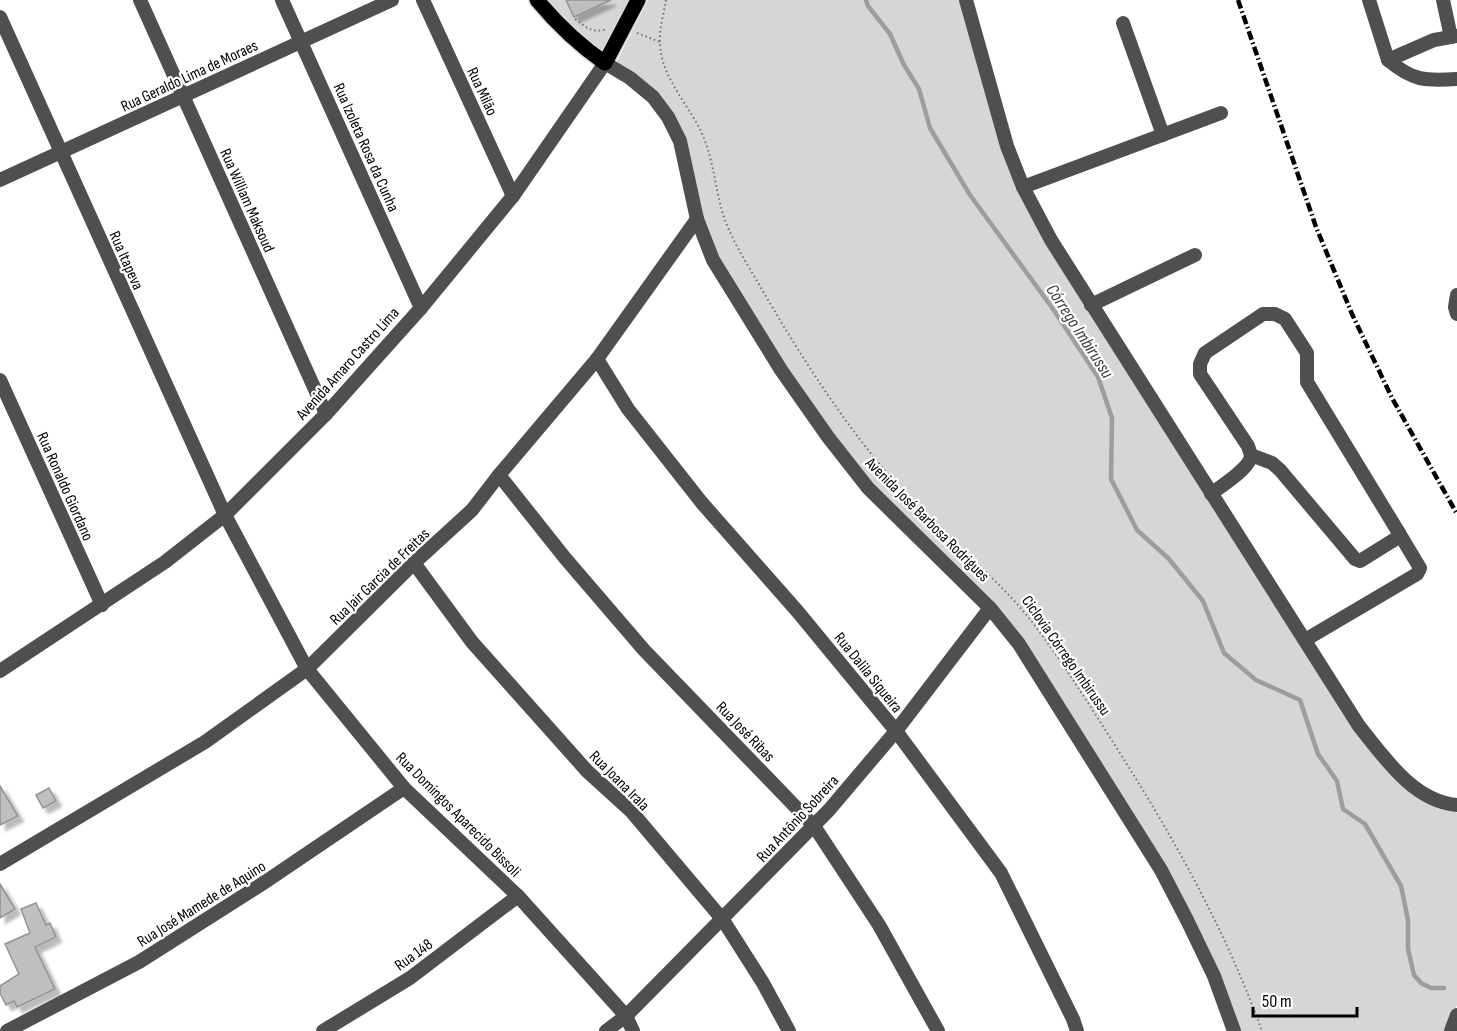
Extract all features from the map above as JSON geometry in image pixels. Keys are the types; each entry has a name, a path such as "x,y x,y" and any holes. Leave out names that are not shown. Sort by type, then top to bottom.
{"main road":[{"name":"Avenida José Barbosa Rodrigues","path":"537,0 552,18 586,50 605,63"},
{"name":"Avenida Amaro Castro Lima","path":"605,63 638,0"}],"street":[{"name":"Rua William Maksoud","path":"140,0 326,414"},
{"name":"Rua Izoleta Rosa da Cunha","path":"282,0 421,308"},
{"name":"Rua Geraldo Lima de Moraes","path":"0,180 392,0"},
{"name":"Rua Milão","path":"423,0 513,196"},
{"path":"966,0 1007,146 1023,187 1051,240 1359,726 1402,777 1431,798 1457,805"},
{"path":"1369,0 1388,60 1402,72 1415,78 1429,81 1457,79"},
{"path":"1388,60 1434,40 1454,36 1443,0"},
{"name":"Rua Itapeva","path":"0,17 225,515"},
{"path":"1123,24 1163,135"},
{"name":"Avenida Amaro Castro Lima","path":"0,671 165,562 225,515 326,414 421,308 513,196 605,63"},
{"name":"Avenida José Barbosa Rodrigues","path":"605,63 630,78 653,97 668,117 682,149 697,219 713,260 781,370 828,437 868,488 990,608 1019,644 1161,870 1214,976 1234,1031"},
{"path":"1023,187 1221,113"},
{"name":"Rua Jair Garcia de Freitas","path":"0,864 205,742 307,669 414,562 472,510 597,359 697,219"},
{"path":"1091,305 1195,255"},
{"path":"1457,295 1455,307 1457,314"},
{"path":"1211,494 1242,470 1249,463 1251,455 1248,446 1200,374 1200,364 1205,353 1263,314 1275,314 1285,319 1307,353 1306,382 1420,568 1417,574 1305,640"},
{"name":"Rua Dalila Siqueira","path":"597,359 628,409 702,503 798,612 896,731 1001,873 1077,1031"},
{"name":"Rua Ronaldo Giordano","path":"0,380 102,605"},
{"path":"1251,455 1272,463 1280,470 1355,559 1360,561 1397,538 1399,533"},
{"name":"Rua José Ribas","path":"499,475 565,558 644,650 814,826 879,926 938,1031"},
{"name":"Rua Domingos Aparecido Bissoli","path":"225,515 307,669 405,788 518,896 626,1016 633,1031"},
{"name":"Rua Joana Irala","path":"414,562 472,642 587,771 631,812 723,920 763,983 789,1031"},
{"name":"Rua Antônio Sobreira","path":"606,1031 626,1016 814,826 896,731 990,608"},
{"name":"Rua José Mamede de Aquino","path":"7,1031 139,962 265,882 405,788"},
{"name":"Rua 148","path":"323,1031 410,978 518,896"},
{"path":"1451,1031 1457,1015"}],"path":[{"name":"Ciclovia Córrego Imbirussu","path":"666,0 660,42 663,64 700,126 707,146 718,199 736,245 788,335 860,441 910,500 1014,600 1061,663 1182,854 1226,941 1262,1031"},
{"path":"575,18 591,31 600,32 617,25 660,42"}],"shaded area":[{"path":"539,0 633,0 602,59"},
{"path":"648,0 970,0 1014,152 1029,194 1391,765 1457,813 1457,1005 1447,1031 1238,1031 1220,983 1025,650 875,494 741,303 703,225 674,123 614,67"}],"building":[{"path":"566,0 611,0 574,17"},
{"path":"0,786 18,816 0,825"},
{"path":"49,788 56,801 43,808 36,795"},
{"path":"0,884 15,909 0,918"},
{"path":"36,903 46,925 50,923 56,937 35,947 55,989 17,1007 14,1001 6,1005 0,993 0,986 19,974 5,944 30,933 21,909"}],"waterway":[{"name":"Córrego Imbirussu","path":"866,0 868,6 890,34 904,65 919,89 930,128 970,195 1053,309 1098,377 1112,418 1111,479 1137,530 1169,559 1203,601 1224,653 1256,680 1300,700 1318,754 1337,781 1343,809 1365,824 1401,886 1408,920 1408,949 1414,975 1421,983 1431,988 1444,988"}],"railway":[{"path":"1238,0 1316,227 1352,314 1392,398 1457,514"}]}
